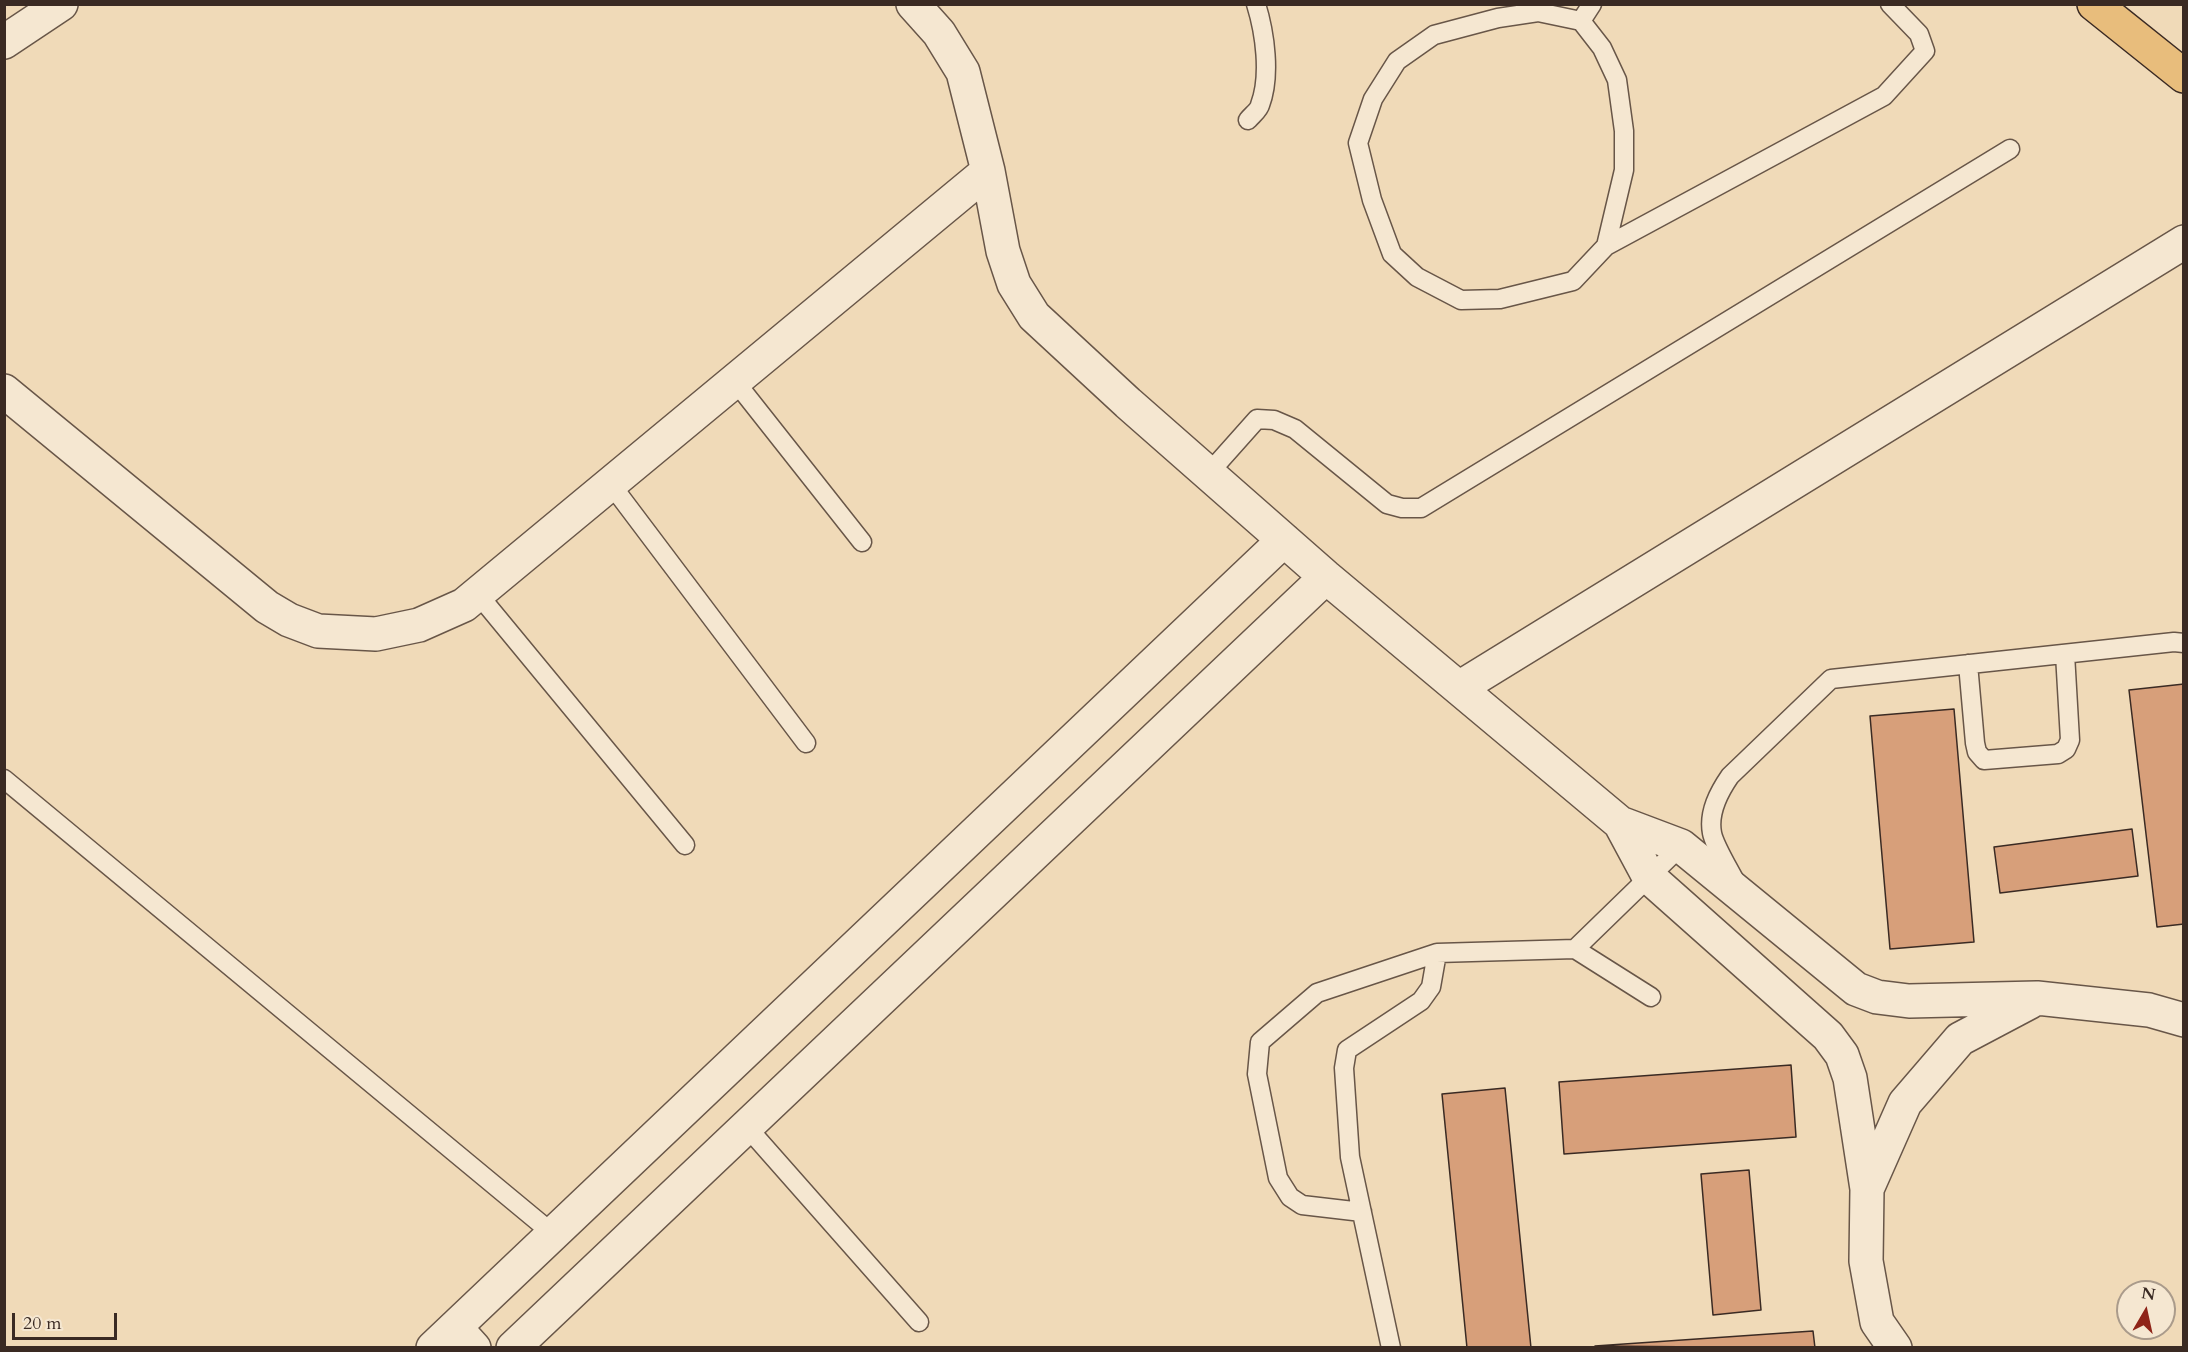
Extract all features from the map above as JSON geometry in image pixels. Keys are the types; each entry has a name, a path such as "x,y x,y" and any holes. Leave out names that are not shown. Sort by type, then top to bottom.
{"highway":[{"path":"2094,4 2184,76"}],"street":[{"path":"4,42 61,4"},
{"path":"913,4 939,33 963,72 988,171 1003,251 1014,284 1034,316 1208,474 1326,577 1620,823 1681,846 1856,989 1877,997 1909,1001 2037,998 2149,1010 2184,1020"},
{"path":"4,391 267,607 289,620 318,631 376,634 419,625 464,605 988,171"},
{"path":"1459,688 2184,242"},
{"path":"454,1340 552,1233 1284,540"},
{"path":"513,1347 1326,577"},
{"path":"1620,823 1649,877 1828,1036 1842,1055 1850,1078 1867,1189 1866,1261 1877,1322 1895,1347"},
{"path":"1867,1189 1905,1103 1960,1039 2037,998"}],"lane":[{"path":"1248,120 1260,107 1266,67 1261,22 1256,4"},
{"path":"1581,21 1592,4"},
{"path":"1606,246 1624,170 1624,131 1617,80 1602,48 1581,21 1538,12 1498,18 1434,35 1397,62 1372,99 1358,143 1372,200 1392,254 1417,277 1461,300 1500,299 1573,281 1606,246 1884,96 1926,51 1919,34 1890,4"},
{"path":"1208,474 1257,419 1274,420 1295,429 1387,504 1402,508 1421,508 2010,149"},
{"path":"734,380 862,542"},
{"path":"610,483 806,743"},
{"path":"477,593 686,845"},
{"path":"1742,896 1712,833 1713,812 1719,792 1730,776 1831,679 2174,642 2184,644"},
{"path":"1968,664 1975,743 1977,752 1984,760 2058,754 2066,749 2070,740 2065,654"},
{"path":"4,779 552,1233"},
{"path":"1575,949 1681,846"},
{"path":"1362,1212 1302,1205 1290,1197 1278,1178 1257,1074 1260,1042 1317,993 1437,953 1575,949 1651,997"},
{"path":"1391,1347 1350,1157 1344,1068 1347,1050 1421,1001 1431,987 1437,953"},
{"path":"746,1126 919,1322"}],"building":[{"path":"2184,684 2184,924 2157,927 2129,690"},
{"path":"1954,709 1974,942 1890,949 1870,716"},
{"path":"2132,829 2138,876 2000,893 1994,847"},
{"path":"1791,1065 1796,1137 1564,1154 1559,1082"},
{"path":"1505,1088 1531,1348 1467,1348 1442,1094"},
{"path":"1749,1170 1761,1310 1713,1315 1701,1174"},
{"path":"1813,1331 1815,1348 1595,1346"}]}
